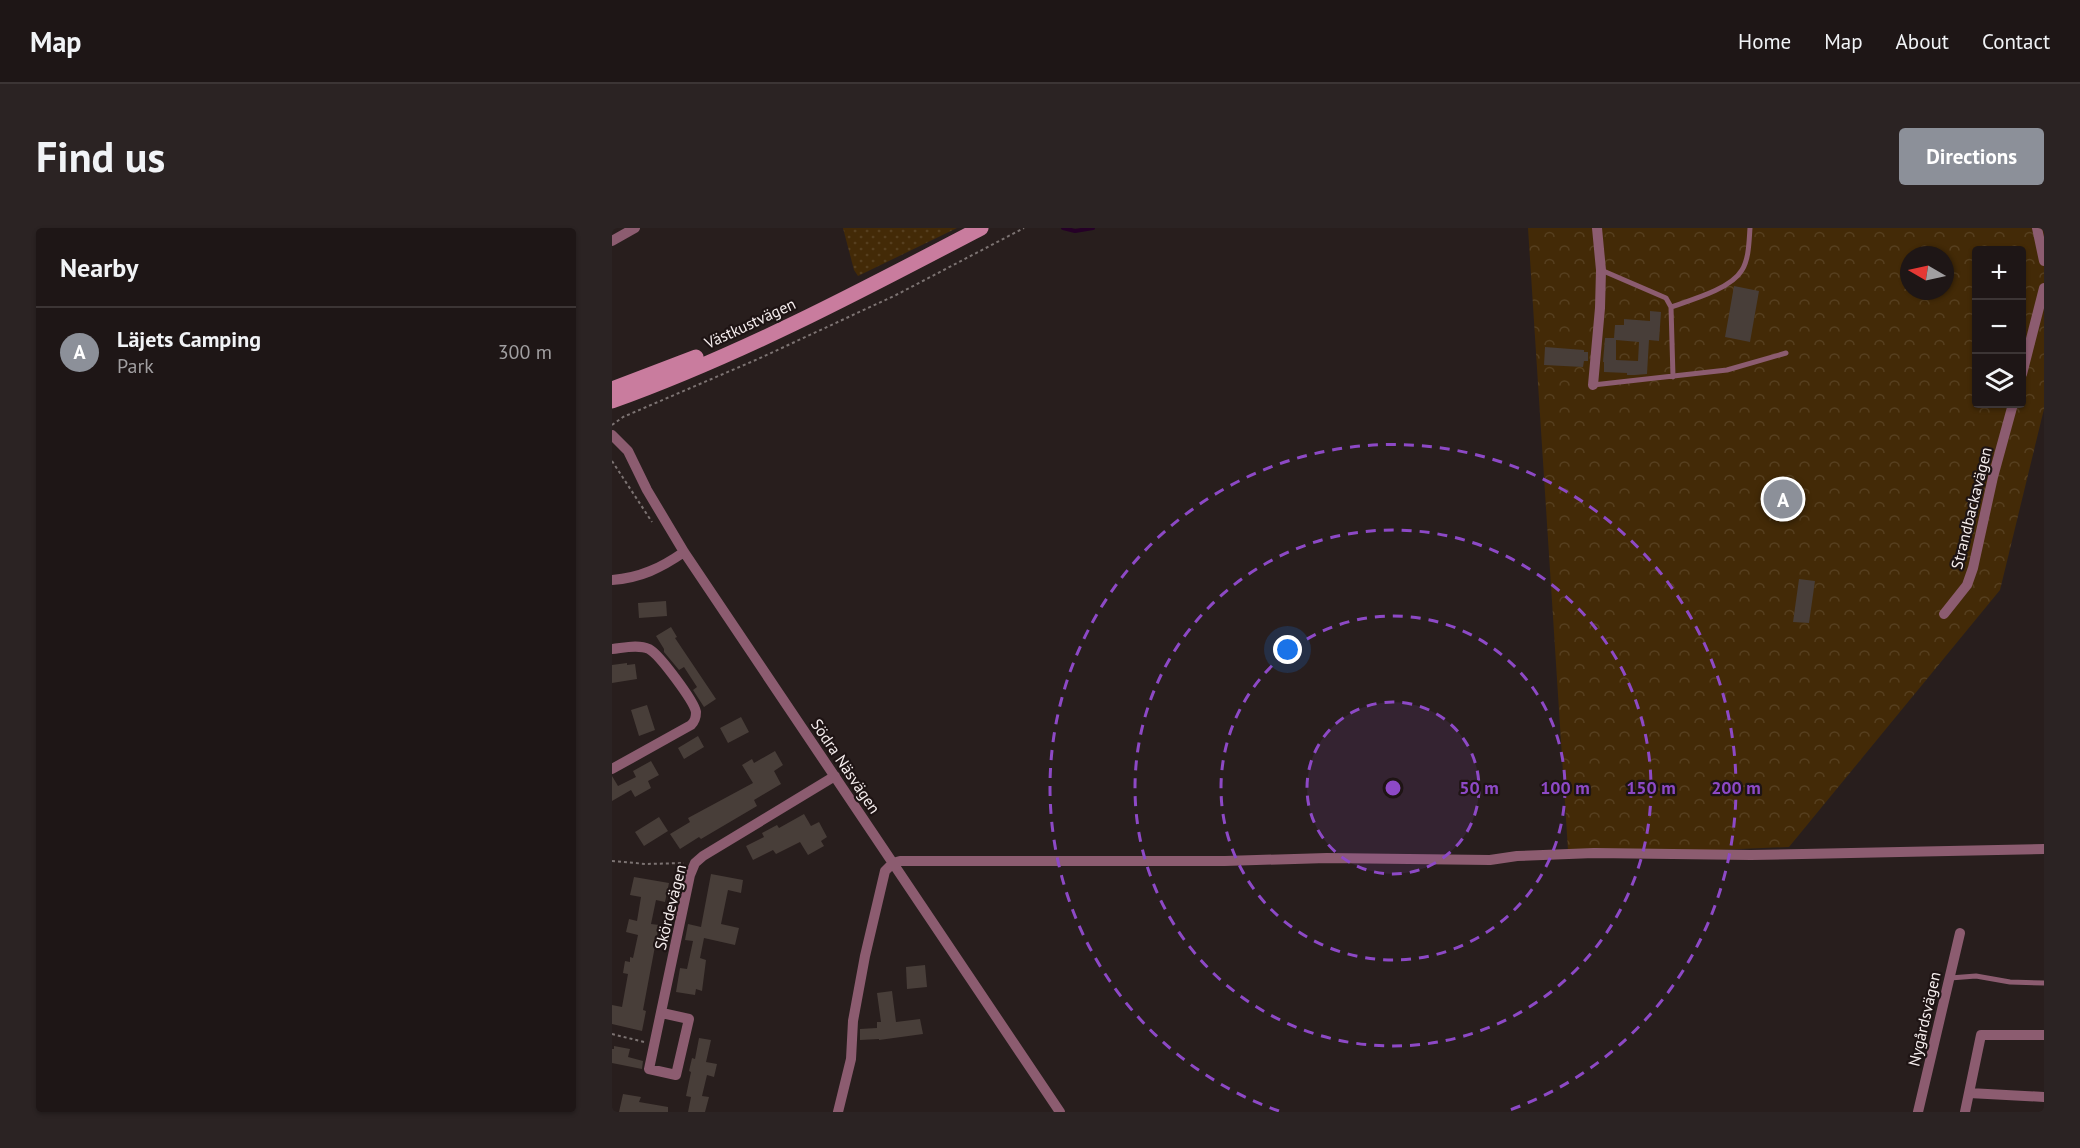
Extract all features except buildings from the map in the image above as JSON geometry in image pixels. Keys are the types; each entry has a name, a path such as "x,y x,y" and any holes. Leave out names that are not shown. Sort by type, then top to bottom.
{"main road":[{"name":"Västkustvägen","path":"612,401 752,343 900,271 981,228"},
{"name":"Västkustvägen","path":"612,389 900,271"}],"street":[{"path":"612,241 635,228"},
{"path":"1593,385 1600,308 1597,228"},
{"path":"2037,228 2044,261"},
{"path":"2026,358 2044,288"},
{"name":"Strandbackavägen","path":"1944,614 1967,585 1973,568 1993,477 2012,408"},
{"name":"Södra Näsvägen","path":"612,435 628,451 647,489 684,552 1060,1112"},
{"path":"612,580 643,575 660,568 684,552"},
{"path":"612,649 642,647 654,653 691,702 696,714 696,719 691,725 612,768"},
{"name":"Skördevägen","path":"662,1013 689,1019 676,1075 649,1070 690,875 695,863 835,776"},
{"path":"838,1112 851,1059 853,1021 865,956 885,871 893,863 900,861 1225,861 1327,858 1490,860 1517,856 1594,853 1731,855 2044,849"},
{"name":"Nygårdsvägen","path":"1918,1112 1960,933"},
{"path":"1965,1112 1981,1035 2044,1035"},
{"path":"1969,1093 2044,1097"}],"lane":[{"path":"1671,307 1702,297 1728,283 1742,272 1750,228"},
{"path":"1600,270 1666,298 1671,307 1673,377"},
{"path":"1593,385 1727,370 1786,353"},
{"path":"1950,978 1976,976 2010,982 2044,983"}],"path":[{"path":"612,425 623,417 758,359 896,295 1024,228"},
{"path":"612,861 646,864 695,863"},
{"path":"612,1034 655,1044"}],"green space":[{"path":"843,228 957,228 858,276 854,270"},
{"path":"1528,228 2044,228 2044,409 2000,590 1789,847 1692,851 1568,850"}],"waterway":[{"path":"1063,228 1075,231 1093,228"}],"place":[{"name":"Läjets Camping","path":"1783,499"}]}
